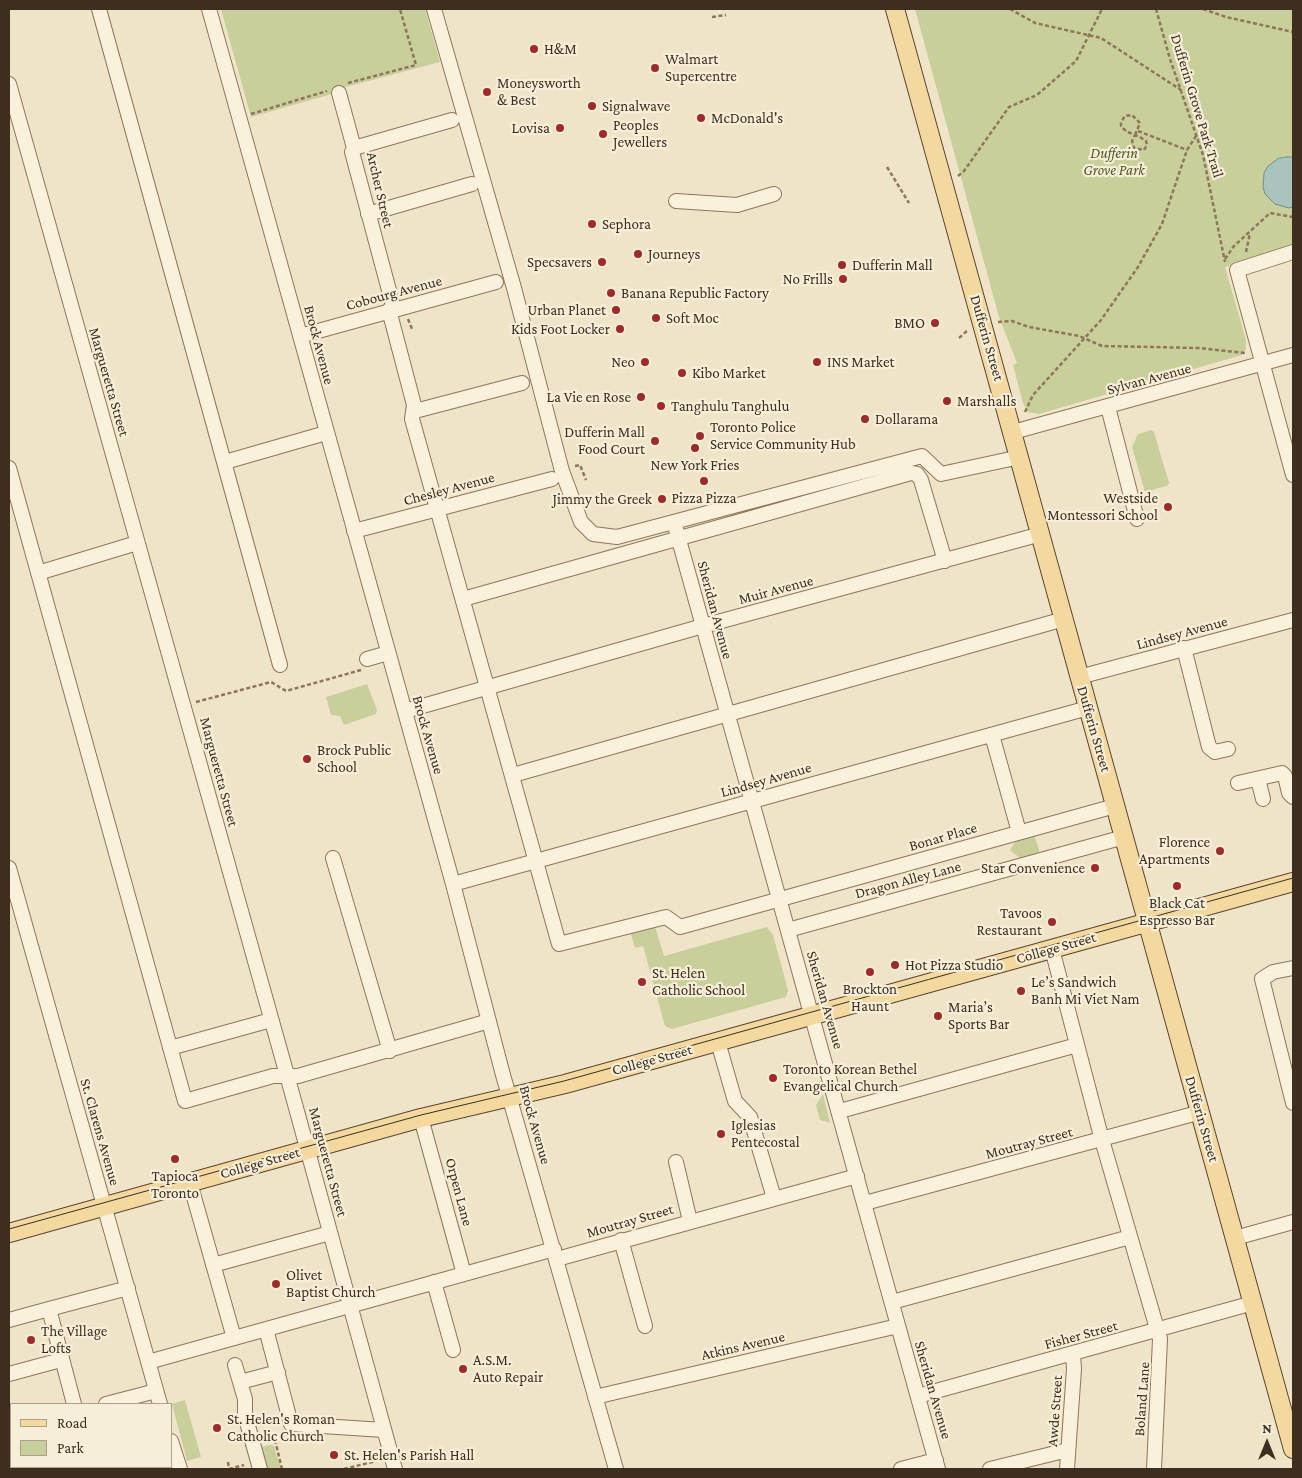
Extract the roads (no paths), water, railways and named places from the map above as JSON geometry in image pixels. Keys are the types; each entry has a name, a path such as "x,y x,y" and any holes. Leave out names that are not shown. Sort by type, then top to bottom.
{"main road":[{"name":"Dufferin Street","path":"895,9 1293,1449"},
{"name":"College Street","path":"9,1233 422,1118 565,1084 1147,922 1293,885"}],"street":[{"path":"99,9 280,665"},
{"name":"Brock Avenue","path":"209,9 453,884 489,1021 616,1469"},
{"path":"434,9 514,288 562,472 581,522 593,534 618,537 922,456 941,474 1020,457"},
{"name":"Margueretta Street","path":"9,84 308,1150 394,1469"},
{"path":"340,93 354,148"},
{"name":"Archer Street","path":"452,120 354,148 352,152 415,411 412,419 536,862"},
{"path":"368,214 472,184"},
{"path":"676,201 737,206 774,194"},
{"path":"1293,252 1232,269 1263,364 1293,475"},
{"name":"Cobourg Avenue","path":"300,336 496,282"},
{"name":"Sylvan Avenue","path":"1013,432 1293,356"},
{"path":"415,411 522,383"},
{"path":"1108,407 1136,519"},
{"path":"225,462 326,433"},
{"path":"9,468 185,1101 273,1076 298,1076 489,1021"},
{"path":"463,599 630,554 912,473 917,474 921,480 945,561"},
{"name":"Chesley Avenue","path":"354,531 552,479"},
{"name":"Sheridan Avenue","path":"674,522 840,1111 937,1465"},
{"name":"Muir Avenue","path":"405,711 703,626 1041,534"},
{"path":"625,535 630,554"},
{"path":"38,573 137,543"},
{"path":"512,775 1064,619"},
{"name":"Lindsey Avenue","path":"1080,677 1293,620"},
{"path":"1184,648 1209,747 1215,752 1228,749"},
{"path":"364,664 388,653"},
{"name":"Lindsey Avenue","path":"453,884 1088,708"},
{"path":"992,735 1019,832"},
{"path":"1238,783 1282,773 1289,793 1293,797"},
{"path":"1258,779 1263,799"},
{"name":"Bonar Place","path":"536,862 558,944 666,917 680,927 1115,806"},
{"name":"Dragon Alley Lane","path":"788,930 1124,837"},
{"path":"333,858 390,1051"},
{"name":"St. Clarens Avenue","path":"9,868 158,1397"},
{"name":"Boland Lane","path":"1052,949 1102,1140 1161,1348 1154,1469"},
{"path":"1293,968 1273,972 1262,979 1293,1103"},
{"path":"170,1048 271,1020"},
{"path":"718,1042 735,1101 750,1117 774,1198"},
{"path":"840,1111 1077,1045"},
{"name":"Moutray Street","path":"865,1203 1201,1112"},
{"name":"Orpen Lane","path":"422,1118 464,1274"},
{"path":"676,1162 690,1221"},
{"name":"Moutray Street","path":"148,1362 464,1274 622,1240 857,1176"},
{"path":"190,1183 234,1338"},
{"path":"1235,1238 1293,1222"},
{"path":"213,1265 330,1233"},
{"path":"892,1302 1130,1237"},
{"path":"622,1240 645,1326"},
{"path":"434,1282 453,1350"},
{"path":"9,1320 128,1288"},
{"name":"Fisher Street","path":"918,1396 1073,1355 1253,1303"},
{"path":"49,1309 74,1403"},
{"name":"Atkins Avenue","path":"595,1397 898,1326"},
{"path":"266,1329 292,1424 384,1430"},
{"name":"Awde Street","path":"1067,1469 1074,1369 1073,1355"},
{"path":"9,1374 57,1361"},
{"path":"235,1364 245,1399 245,1414 260,1469"},
{"path":"240,1382 278,1372"},
{"path":"113,1403 158,1397"},
{"path":"172,1444 180,1469"},
{"path":"990,1469 1068,1450"},
{"path":"901,1469 937,1465"}],"water":[{"path":"1293,157 1293,207 1289,208 1275,204 1265,194 1263,187 1264,173 1268,166 1279,158"}],"tram line":[{"path":"9,1229 421,1115 564,1081 1293,878"}],"place":[{"name":"H&M","path":"534,49"},
{"name":"Walmart Supercentre","path":"655,68"},
{"name":"Moneysworth & Best","path":"487,92"},
{"name":"Signalwave","path":"592,106"},
{"name":"McDonald's","path":"701,118"},
{"name":"Lovisa","path":"560,128"},
{"name":"Peoples Jewellers","path":"603,134"},
{"name":"Sephora","path":"592,224"},
{"name":"Journeys","path":"638,254"},
{"name":"Specsavers","path":"602,262"},
{"name":"Dufferin Mall","path":"842,265"},
{"name":"No Frills","path":"843,279"},
{"name":"Banana Republic Factory","path":"611,293"},
{"name":"Urban Planet","path":"616,310"},
{"name":"Soft Moc","path":"656,318"},
{"name":"BMO","path":"935,323"},
{"name":"Kids Foot Locker","path":"620,329"},
{"name":"Neo","path":"645,362"},
{"name":"INS Market","path":"817,362"},
{"name":"Kibo Market","path":"682,373"},
{"name":"La Vie en Rose","path":"641,397"},
{"name":"Marshalls","path":"947,401"},
{"name":"Tanghulu Tanghulu","path":"661,406"},
{"name":"Dollarama","path":"865,419"},
{"name":"Toronto Police Service Community Hub","path":"700,436"},
{"name":"Dufferin Mall Food Court","path":"655,441"},
{"name":"New York Fries","path":"695,448"},
{"name":"Pizza Pizza","path":"704,481"},
{"name":"Jimmy the Greek","path":"662,499"},
{"name":"Westside Montessori School","path":"1168,507"},
{"name":"Brock Public School","path":"307,759"},
{"name":"Florence Apartments","path":"1220,851"},
{"name":"Star Convenience","path":"1095,868"},
{"name":"Black Cat Espresso Bar","path":"1177,886"},
{"name":"Tavoos Restaurant","path":"1052,922"},
{"name":"Hot Pizza Studio","path":"895,965"},
{"name":"Brockton Haunt","path":"870,972"},
{"name":"St. Helen Catholic School","path":"642,982"},
{"name":"Le’s Sandwich Banh Mi Viet Nam","path":"1021,991"},
{"name":"Maria’s Sports Bar","path":"938,1016"},
{"name":"Toronto Korean Bethel Evangelical Church","path":"773,1078"},
{"name":"Iglesias Pentecostal","path":"721,1134"},
{"name":"Tapioca Toronto","path":"175,1159"},
{"name":"Olivet Baptist Church","path":"276,1284"},
{"name":"The Village Lofts","path":"31,1340"},
{"name":"A.S.M. Auto Repair","path":"463,1369"},
{"name":"St. Helen's Roman Catholic Church","path":"217,1428"},
{"name":"St. Helen's Parish Hall","path":"334,1455"}],"park label":[{"name":"Dufferin Grove Park","path":"1114,162"}]}
